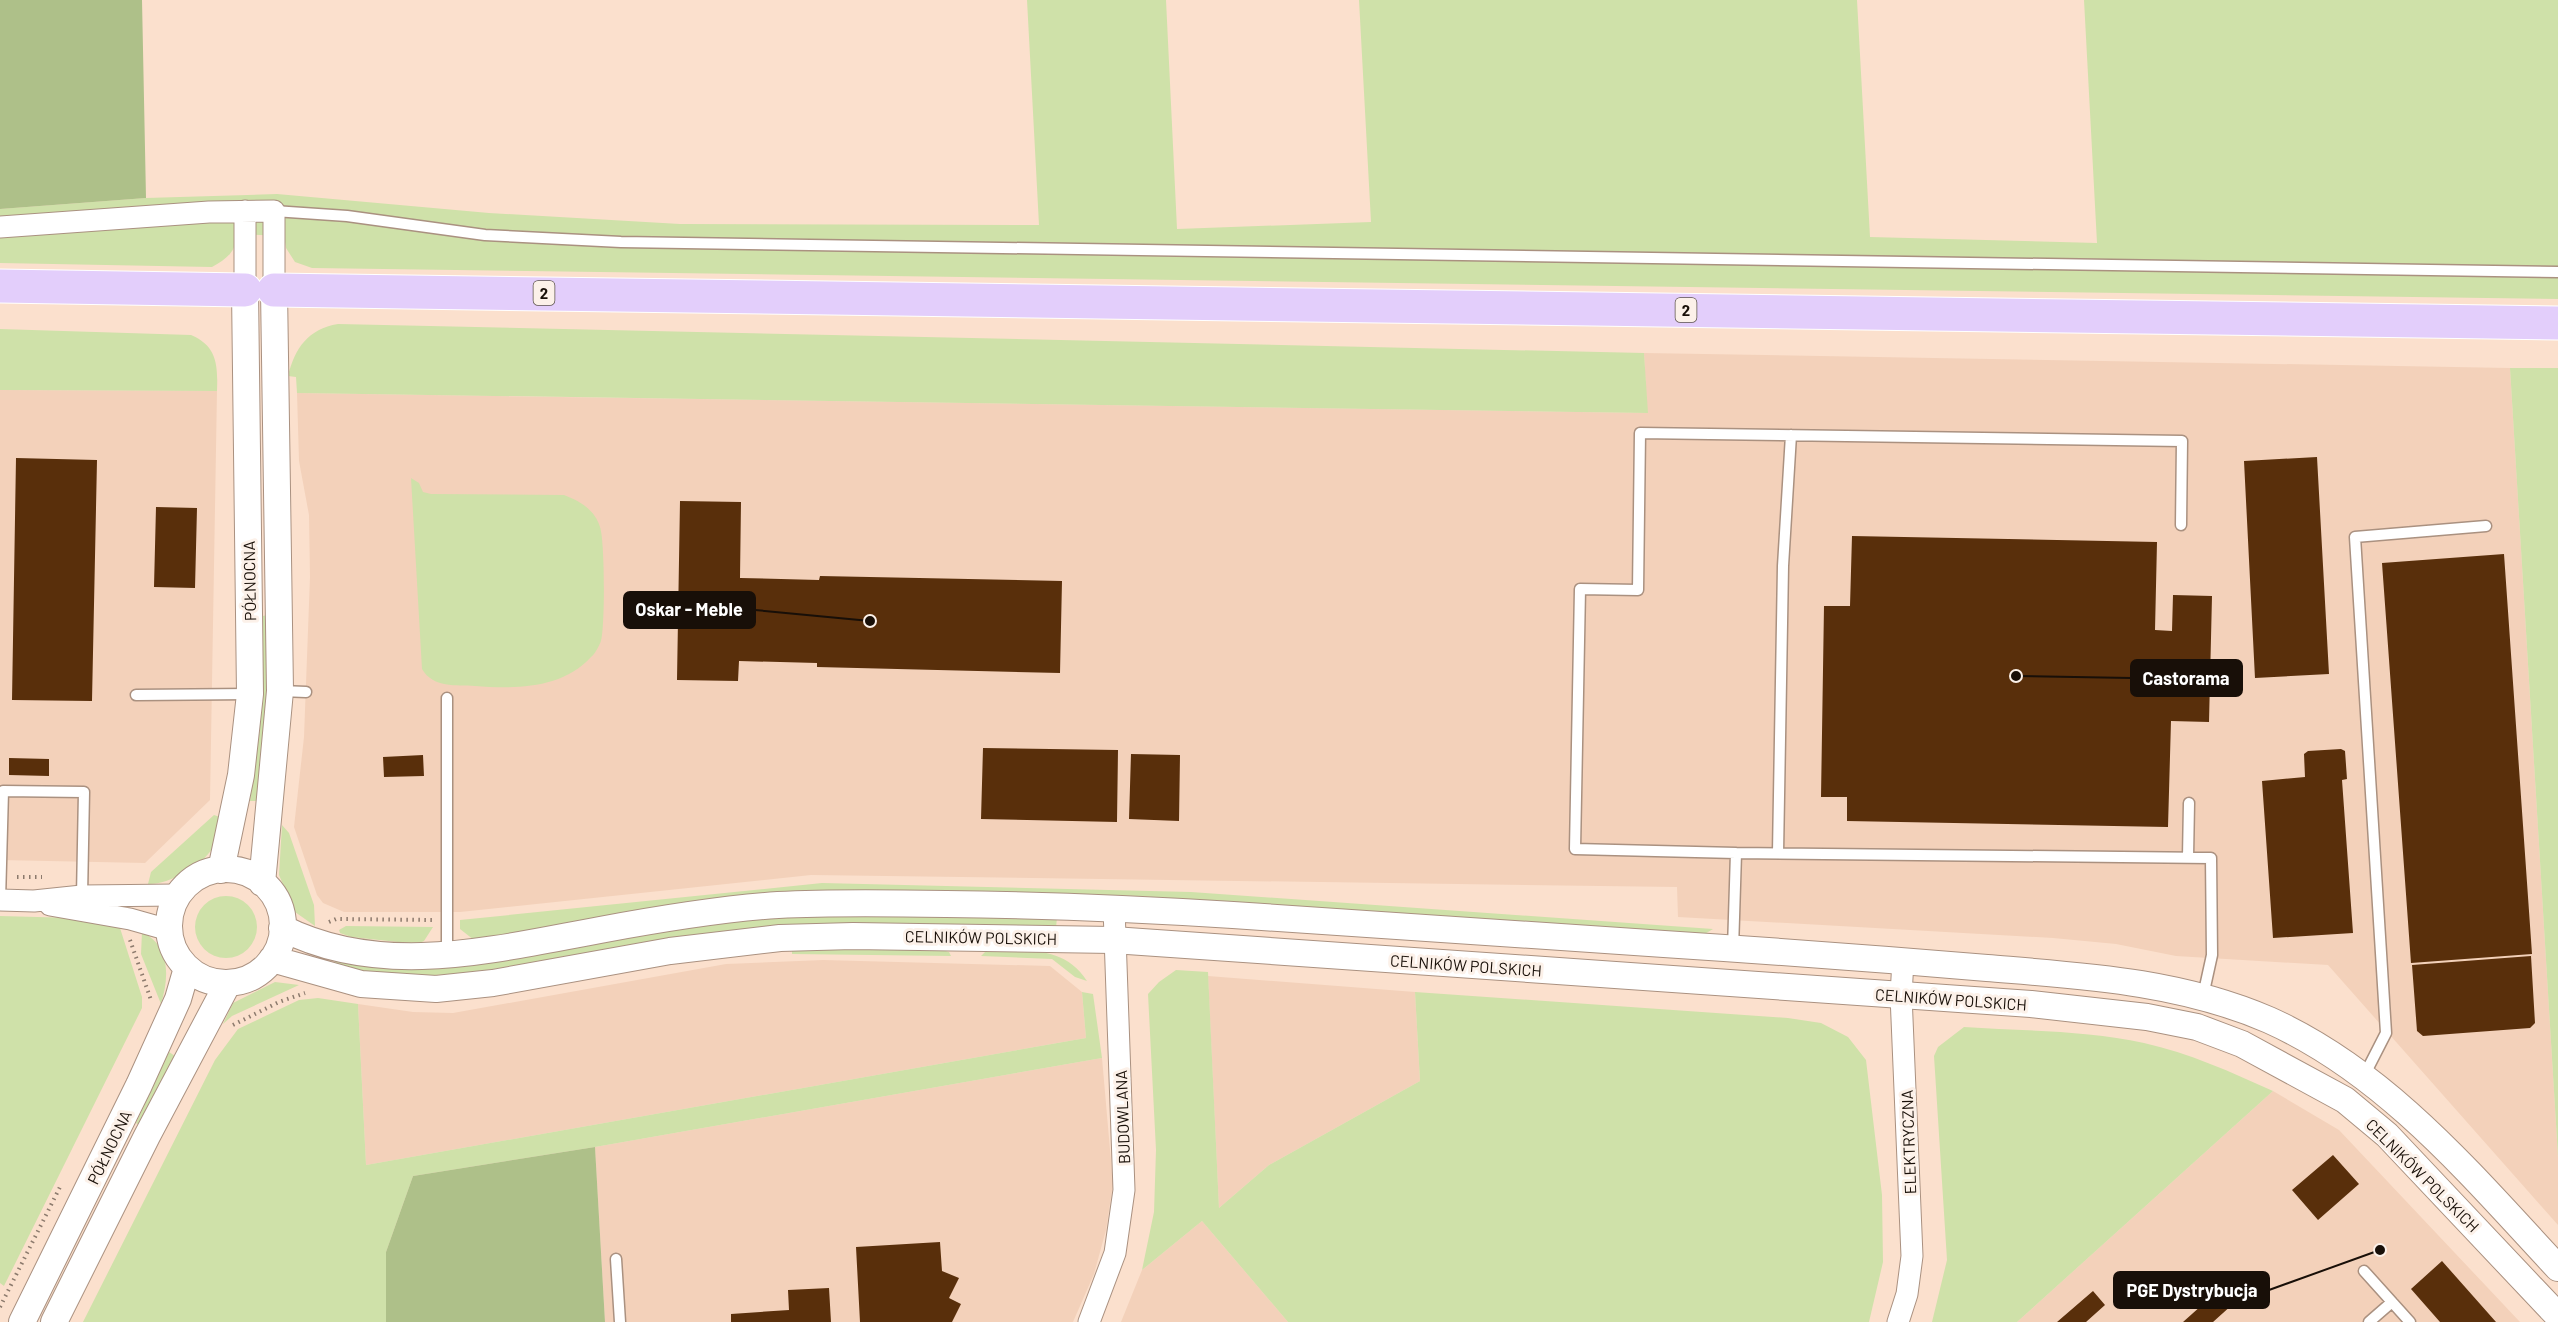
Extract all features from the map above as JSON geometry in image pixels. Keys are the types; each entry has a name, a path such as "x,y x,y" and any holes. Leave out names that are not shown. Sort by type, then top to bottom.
{"highway":[{"name":"2","path":"0,286 2558,323"}],"street":[{"path":"245,211 260,290"},
{"path":"0,227 274,211 260,290"},
{"name":"PÓŁNOCNA","path":"260,290 280,691 262,883"},
{"name":"PÓŁNOCNA","path":"221,870 241,775 250,694 260,290"},
{"path":"221,870 243,872 262,883 279,906 282,928 280,941 272,959 249,978 228,983 206,979 187,968 174,951 169,930 172,908 178,895 194,879 221,870"},
{"path":"34,902 81,896 178,895"},
{"path":"0,900 34,902 71,911 130,919 169,930"},
{"name":"CELNIKÓW POLSKICH","path":"282,928 295,934 359,951 393,956 447,956 698,913 780,905 892,903 1114,908 1903,961 2135,981 2203,996 2270,1021 2331,1054 2364,1076 2410,1114 2558,1268"},
{"name":"BUDOWLANA","path":"1089,1322 1115,1253 1124,1190 1124,1128 1113,940 1114,908"},
{"name":"CELNIKÓW POLSKICH","path":"272,959 351,982 394,988 436,989 493,983 670,951 780,938 863,936 1113,940 2031,1004 2147,1017 2197,1028 2242,1044 2345,1101 2387,1135 2558,1316"},
{"name":"ELEKTRYCZNA","path":"1898,1322 1907,1294 1912,1256 1901,995 1903,961"},
{"name":"PÓŁNOCNA","path":"22,1322 140,1085 178,999 187,968"},
{"name":"PÓŁNOCNA","path":"54,1322 147,1136 228,983"},
{"path":"2345,1101 2364,1076"}],"lane":[{"path":"274,211 347,216 485,235 621,242 2558,272"},
{"path":"2181,525 2182,441 1640,433 1638,590 1580,589 1575,849 1778,854 2211,858 2212,955 2203,996"},
{"path":"1778,854 1783,566 1791,435"},
{"path":"2364,1076 2386,1033 2355,537 2486,526"},
{"path":"280,691 306,692"},
{"path":"136,695 250,694"},
{"path":"447,698 447,956"},
{"path":"0,900 3,790 84,792 81,896"},
{"path":"2188,857 2189,803"},
{"path":"1734,949 1736,853"},
{"path":"616,1259 620,1322"},
{"path":"2364,1271 2410,1322"},
{"path":"2369,1322 2392,1302"}],"path":[{"path":"325,930 327,923 336,919 446,920"},
{"path":"129,936 151,999 150,1010"},
{"path":"226,1033 232,1026 250,1016 279,1002 307,993 310,985"},
{"path":"0,1307 61,1185"}],"shaded area":[{"path":"1644,353 2510,368 2558,1157 2558,1225 2328,965 2176,956 2116,944 2053,938 1678,917 1677,887 811,875 460,912 344,912 323,903 317,895 294,827 304,737 310,577 309,515 299,461 297,393 1647,413"},
{"path":"0,390 217,391 210,800 145,863 0,860"},
{"path":"823,960 1050,966 1082,992 1086,1038 366,1165 358,1004 413,1012 453,1013 726,964"},
{"path":"1208,976 1415,992 1420,1081 1269,1165 1219,1208"},
{"path":"1102,1058 1113,1184 1106,1230 1094,1274 1073,1322 605,1322 595,1147"},
{"path":"2273,1091 2339,1130 2520,1322 2017,1322"},
{"path":"1202,1221 1288,1322 1121,1322 1142,1270"}],"green space":[{"path":"0,0 142,0 146,198 0,209"},
{"path":"1027,0 1166,0 1177,229 1371,222 1359,0 1857,0 1870,237 2097,243 2084,0 2558,0 2558,299 312,268 295,262 286,248 284,236 236,234 233,250 212,267 0,263 0,209 146,198 277,194 489,213 680,224 1039,225"},
{"path":"338,324 1644,353 1648,413 297,393 296,377 288,376 299,349 311,335"},
{"path":"0,329 191,335 200,339 214,357 217,391 0,390"},
{"path":"2510,368 2558,368 2558,1157"},
{"path":"411,478 419,483 423,492 431,494 564,495 576,500 591,511 598,521 602,535 604,584 602,633 597,650 592,656 579,668 566,675 537,685 490,687 453,685 432,680 422,669"},
{"path":"267,615 267,726 260,801 250,801 260,727 263,616"},
{"path":"214,815 220,817 218,829 214,845 207,855 192,868 174,878 148,884 151,872"},
{"path":"282,825 289,833 314,905 315,926 295,912 279,875"},
{"path":"822,883 1191,892 1713,929 1703,935 1138,896 868,890 777,893 594,918 474,940 460,929 460,920"},
{"path":"226,896 248,905 257,927 248,949 226,958 204,949 195,927 204,905"},
{"path":"843,914 1057,917 1056,928 824,924 724,931 508,967 422,976 364,972 333,966 336,957 392,966 449,967 687,927 747,919"},
{"path":"0,916 75,918 120,928 142,997 142,1008 4,1286 0,1283"},
{"path":"346,926 433,927 424,941 417,944 351,937 340,933 339,930"},
{"path":"142,932 151,938 163,954 166,973 161,1004 141,954"},
{"path":"1001,948 1038,951 1060,957 1079,971 1087,981 1075,977 1052,959 981,956 987,950"},
{"path":"792,949 938,949 949,952 951,956 792,954"},
{"path":"1176,970 1208,972 1219,1208 1269,1165 1420,1081 1415,992 1788,1018 1821,1023 1848,1037 1866,1060 1882,1195 1883,1262 1869,1322 1288,1322 1202,1221 1142,1270 1154,1212 1156,1150 1148,994 1159,982"},
{"path":"275,982 299,985 232,1016 223,1024 233,1003"},
{"path":"1082,992 1093,994 1102,1058 595,1147 413,1176 386,1252 386,1322 83,1322 215,1060 238,1029 299,1000 318,998 358,1004 366,1165 1086,1038"},
{"path":"1964,1027 2077,1033 2144,1043 2194,1058 2273,1091 2017,1322 1932,1322 1947,1260 1934,1056 1938,1047"},
{"path":"169,1052 175,1056 139,1125 136,1123"},
{"path":"595,1147 605,1322 386,1322 386,1252 413,1176"}],"building":[{"path":"2317,457 2329,674 2255,678 2244,461"},
{"path":"16,458 97,460 92,701 12,700"},
{"path":"680,501 741,502 740,578 819,580 820,576 1062,581 1060,673 817,667 817,663 739,661 738,681 677,680"},
{"path":"156,507 197,508 195,588 154,587"},
{"path":"1852,536 2157,542 2155,630 2172,631 2173,595 2212,596 2209,722 2171,721 2168,827 1847,821 1847,797 1821,797 1824,606 1850,606"},
{"path":"2504,554 2532,954 2411,963 2382,563"},
{"path":"983,748 1118,750 1117,822 981,819"},
{"path":"2341,749 2345,751 2347,779 2342,780 2353,933 2273,938 2262,781 2305,777 2304,754 2308,751"},
{"path":"1131,754 1180,755 1179,821 1129,819"},
{"path":"423,755 424,776 384,777 383,757"},
{"path":"9,758 49,759 49,776 9,775"},
{"path":"2531,956 2535,1023 2530,1028 2423,1036 2417,1031 2412,965"},
{"path":"2333,1155 2359,1184 2318,1220 2292,1190"},
{"path":"940,1242 942,1271 959,1278 949,1298 961,1304 952,1322 860,1322 856,1247"},
{"path":"2442,1261 2496,1322 2440,1322 2411,1289"},
{"path":"829,1288 831,1322 731,1322 731,1314 789,1310 788,1290"},
{"path":"2220,1289 2233,1304 2213,1322 2183,1322"},
{"path":"2093,1291 2105,1305 2086,1322 2057,1322"}],"place":[{"name":"Oskar - Meble","path":"870,621"},
{"name":"Castorama","path":"2016,676"},
{"name":"PGE Dystrybucja","path":"2380,1250"}]}
